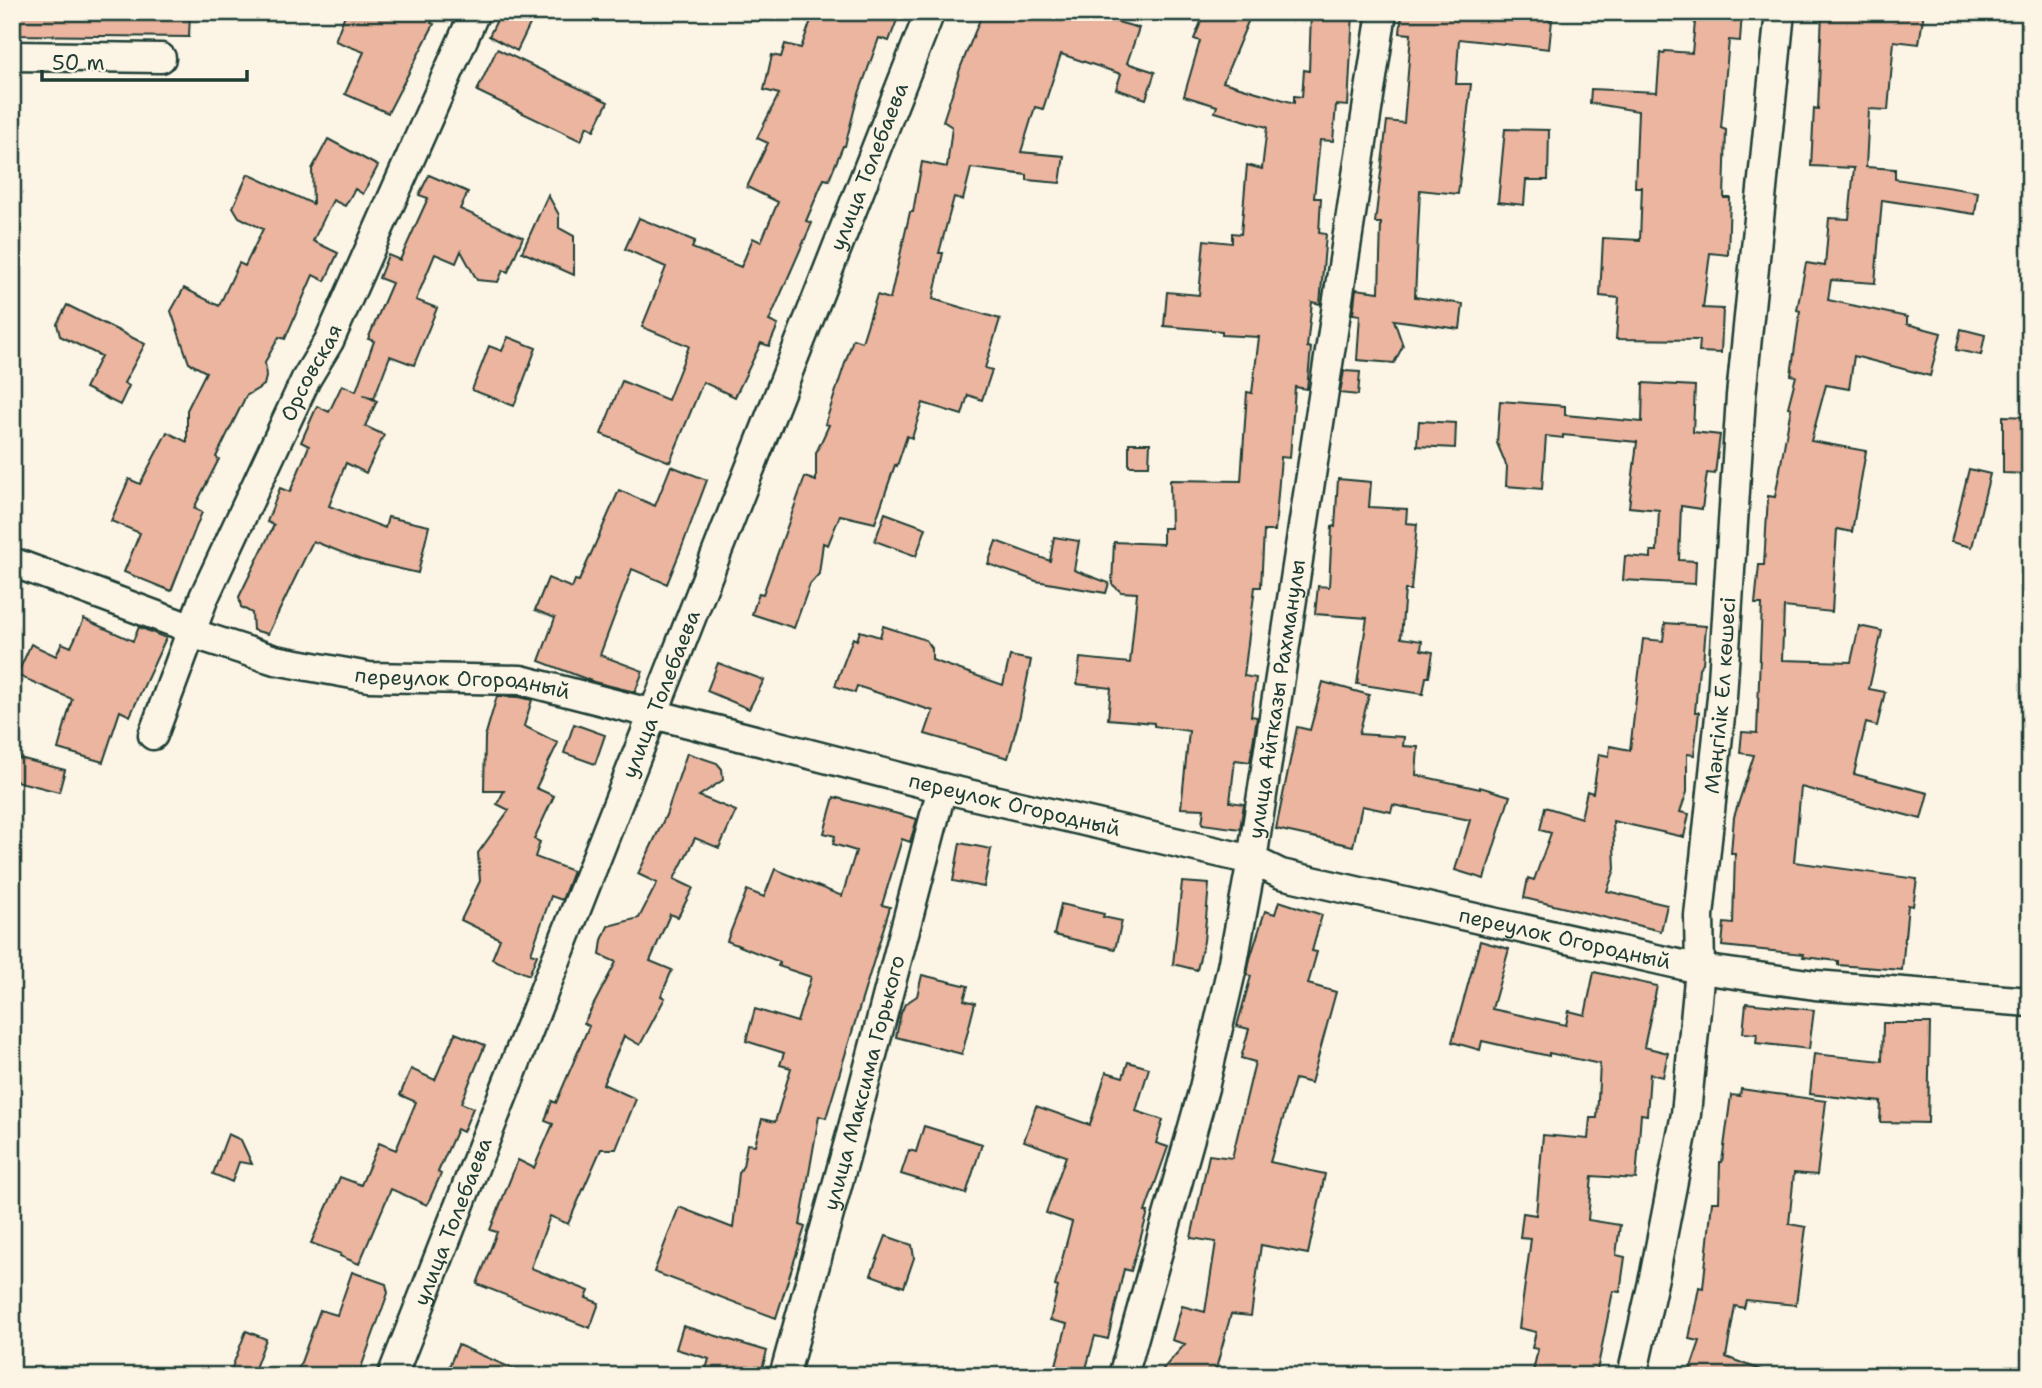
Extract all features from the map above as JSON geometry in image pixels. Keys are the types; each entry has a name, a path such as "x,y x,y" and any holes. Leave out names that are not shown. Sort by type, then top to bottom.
{"street":[{"name":"Орсовская","path":"153,735 204,597 306,379 329,341 475,12"},
{"name":"улица Толебаева","path":"392,1376 930,12"},
{"name":"улица Айтказы Рахманулы","path":"1123,1376 1203,1088 1232,967 1252,860 1382,12"},
{"name":"Мәңгілік Ел көшесі","path":"1632,1376 1686,1114 1699,969 1699,916 1722,696 1741,396 1780,12"},
{"path":"12,56 161,58"},
{"name":"переулок Огородный","path":"12,562 179,624 191,634 275,660 369,677 521,680 942,788 1252,860 1281,874 1699,969 1815,985 2030,1002"},
{"name":"улица Максима Горького","path":"784,1376 851,1135 942,788"}],"building":[{"path":"12,12 190,12 189,37 12,35"},
{"path":"346,12 437,12 431,23 434,24 388,113 345,94 364,52 335,41"},
{"path":"501,12 536,12 517,51 489,36"},
{"path":"814,12 900,12 889,41 879,38 857,99 845,146 829,180 824,179 806,221 812,223 769,321 778,325 769,346 761,343 735,397 703,382 670,462 601,434 622,381 668,400 689,346 642,327 666,267 625,249 639,218 695,241 692,248 741,267 753,238 761,242 778,202 747,187 768,143 757,138 779,94 764,90 772,55 781,57 785,44 801,48"},
{"path":"983,12 1082,12 1139,28 1127,63 1155,72 1146,99 1116,89 1121,74 1061,54 1043,109 1035,107 1021,152 1064,156 1060,183 1027,180 1027,175 971,168 963,200 954,197 939,253 943,253 933,299 1000,319 985,368 992,370 982,400 968,395 962,415 923,403 912,438 907,436 897,466 895,465 875,523 840,515 828,545 823,543 819,574 810,584 794,628 752,614 759,593 763,594 805,477 816,481 816,453 829,425 825,424 853,339 862,342 877,295 890,299 910,212 913,212 922,162 947,167 952,127 943,121"},
{"path":"1205,12 1252,12 1223,82 1294,103 1294,96 1302,97 1304,70 1309,71 1311,12 1353,12 1348,106 1336,105 1333,141 1320,140 1314,198 1321,198 1319,233 1326,234 1320,304 1312,302 1307,347 1311,348 1307,389 1295,387 1290,458 1281,457 1275,531 1264,531 1261,587 1255,587 1244,676 1256,678 1251,716 1257,717 1250,762 1235,760 1230,802 1244,804 1240,829 1202,824 1204,809 1181,808 1189,731 1154,726 1154,723 1108,719 1111,688 1077,684 1080,658 1130,663 1137,593 1121,592 1112,584 1114,542 1163,544 1163,528 1171,528 1170,480 1241,481 1247,392 1252,393 1259,337 1222,335 1222,331 1164,326 1167,292 1199,295 1204,240 1232,243 1232,233 1241,234 1247,165 1262,169 1267,127 1215,112 1217,106 1184,96 1200,41 1194,39"},
{"path":"1402,12 1480,12 1552,20 1549,49 1459,39 1456,84 1471,84 1458,194 1420,190 1415,297 1463,304 1460,329 1394,320 1403,346 1394,363 1357,360 1360,315 1353,314 1356,289 1379,292 1381,223 1375,223 1387,121 1404,123 1411,34 1400,33"},
{"path":"1696,12 1742,12 1740,41 1729,40 1721,128 1726,130 1724,198 1730,198 1728,255 1710,253 1703,308 1723,309 1721,353 1699,352 1700,340 1616,339 1619,298 1600,296 1603,238 1640,240 1642,187 1635,187 1638,111 1590,103 1591,89 1657,92 1660,53 1692,53"},
{"path":"1822,12 1924,12 1919,44 1894,41 1888,110 1869,109 1866,167 1895,169 1895,179 1978,192 1975,214 1882,200 1875,283 1831,280 1828,300 1907,317 1907,324 1941,333 1930,376 1854,356 1849,389 1826,385 1811,441 1866,451 1852,532 1837,529 1832,612 1784,607 1782,660 1851,662 1859,626 1882,631 1869,689 1885,692 1877,726 1866,723 1854,774 1928,793 1921,819 1801,787 1794,862 1917,879 1913,906 1908,905 1902,970 1838,965 1838,961 1803,957 1804,954 1722,946 1724,923 1733,924 1735,853 1731,853 1734,817 1754,755 1740,753 1742,732 1757,733 1762,604 1755,604 1759,565 1764,565 1768,496 1775,497 1791,408 1788,407 1796,376 1791,375 1800,311 1797,310 1806,263 1825,266 1829,218 1849,219 1854,168 1811,166 1814,108 1818,109"},
{"path":"497,49 608,102 594,130 587,126 581,141 477,91"},
{"path":"1505,129 1549,130 1548,180 1526,180 1524,205 1498,202"},
{"path":"328,139 378,166 363,194 355,189 345,206 333,200 313,241 338,253 325,281 313,275 285,339 279,337 265,362 264,385 246,396 194,508 202,512 171,591 124,572 140,533 111,521 129,479 140,484 167,432 187,442 187,410 206,372 189,363 171,311 184,288 219,306 239,263 245,266 263,229 239,217 233,207 248,174 313,204 312,169"},
{"path":"429,175 468,192 460,209 523,237 508,272 503,270 498,282 477,280 461,251 456,263 435,254 416,300 437,308 414,365 390,356 374,398 363,395 377,401 365,426 384,435 366,473 346,463 329,506 385,528 388,517 429,526 418,573 361,560 313,541 268,634 253,630 252,613 241,607 239,597 274,525 267,522 280,488 290,492 309,446 301,442 317,406 329,412 342,385 356,391 374,341 368,339 392,283 379,278 388,255 400,260 428,198 419,195"},
{"path":"548,195 559,215 559,228 574,236 574,275 522,252"},
{"path":"67,305 145,344 124,383 129,386 120,405 85,388 101,356 60,336 57,324"},
{"path":"1961,329 1985,335 1981,355 1956,350"},
{"path":"508,337 536,348 514,406 472,390 489,346 502,351"},
{"path":"1344,371 1360,372 1358,395 1340,393"},
{"path":"1643,383 1695,386 1693,432 1720,435 1715,474 1707,473 1702,509 1681,506 1679,560 1696,561 1695,584 1623,580 1625,556 1651,558 1651,551 1657,551 1659,510 1629,507 1637,442 1563,435 1563,438 1546,436 1542,489 1506,486 1507,467 1497,443 1500,401 1565,406 1565,415 1642,422"},
{"path":"2003,416 2030,417 2030,474 2003,473"},
{"path":"1419,421 1456,423 1455,448 1417,446"},
{"path":"1129,443 1150,443 1149,466 1129,466"},
{"path":"671,466 707,480 682,547 667,584 632,569 600,655 643,671 635,692 594,682 539,661 555,618 535,610 548,578 572,588 575,580 579,581 619,490 655,506"},
{"path":"1969,469 1990,474 1972,547 1951,542"},
{"path":"1338,479 1371,482 1369,507 1407,509 1406,523 1417,524 1411,590 1405,590 1401,638 1422,641 1421,650 1433,652 1423,694 1357,684 1367,618 1315,614 1318,586 1329,587"},
{"path":"885,513 926,528 916,556 875,541"},
{"path":"1054,537 1079,541 1074,570 1109,583 1106,593 1036,581 988,564 996,541 1050,561"},
{"path":"84,619 133,641 139,627 166,638 130,716 120,711 103,762 58,749 72,699 17,675 31,644 56,656 62,643 71,647"},
{"path":"1665,623 1706,626 1703,663 1699,668 1695,712 1699,712 1694,755 1687,754 1687,792 1680,812 1689,814 1684,837 1613,821 1615,869 1607,891 1667,905 1661,931 1524,898 1528,878 1534,880 1551,833 1540,830 1545,807 1581,818 1587,791 1593,793 1599,754 1609,756 1610,746 1630,750 1643,639 1663,641"},
{"path":"883,626 926,640 932,648 932,660 1003,685 1010,656 1031,660 1008,758 925,734 933,711 857,686 855,693 835,686 853,638 857,640 860,631 880,637"},
{"path":"718,663 764,680 749,709 707,691"},
{"path":"1323,682 1369,695 1359,734 1404,737 1403,746 1418,747 1416,775 1480,787 1510,796 1484,879 1455,870 1470,820 1393,805 1391,812 1362,806 1353,846 1276,829 1297,727 1310,730"},
{"path":"497,696 532,700 524,726 558,743 536,788 554,796 534,839 540,842 535,857 573,871 562,900 551,896 531,953 537,955 529,975 492,959 500,939 461,920 480,881 478,853 509,810 497,804 504,791 484,791 485,737"},
{"path":"574,724 605,735 595,764 564,753"},
{"path":"687,753 717,763 722,769 723,780 699,796 736,811 719,848 695,838 674,879 693,888 678,917 670,914 650,961 672,970 661,996 665,998 640,1045 624,1036 603,1084 636,1099 616,1149 601,1149 568,1224 550,1216 531,1268 589,1291 586,1298 599,1303 590,1328 477,1284 497,1232 490,1230 518,1160 534,1168 553,1124 545,1121 552,1101 556,1103 589,1026 584,1023 616,962 600,955 608,926 639,918 657,883 638,874 666,815"},
{"path":"12,756 65,770 59,792 12,780"},
{"path":"834,797 917,819 910,842 902,839 882,905 890,907 826,1118 819,1116 800,1225 805,1227 776,1318 654,1272 679,1207 733,1228 739,1173 747,1144 755,1145 762,1119 775,1122 791,1068 780,1065 784,1053 746,1041 755,1009 797,1022 811,977 778,966 780,962 727,941 747,890 764,897 775,869 842,896 856,851 833,844 835,836 824,833"},
{"path":"960,843 991,849 984,887 953,881"},
{"path":"1182,882 1209,884 1204,941 1197,970 1173,964"},
{"path":"1279,901 1322,915 1312,951 1317,952 1308,984 1336,992 1311,1083 1295,1079 1270,1162 1325,1174 1308,1254 1261,1245 1251,1316 1231,1314 1214,1376 1157,1376 1185,1344 1172,1340 1182,1306 1205,1312 1216,1242 1191,1238 1209,1155 1232,1158 1255,1062 1241,1058 1249,1029 1237,1026 1251,976 1247,975 1250,959 1265,911 1275,914"},
{"path":"1061,904 1122,921 1115,949 1054,935"},
{"path":"1480,941 1509,949 1492,1009 1566,1025 1569,1011 1585,1015 1594,972 1657,986 1644,1047 1668,1053 1663,1077 1650,1074 1647,1115 1641,1114 1636,1179 1592,1176 1588,1220 1620,1225 1616,1255 1625,1257 1620,1292 1613,1291 1596,1376 1532,1376 1538,1349 1532,1348 1536,1332 1519,1328 1531,1239 1520,1238 1523,1213 1536,1215 1543,1135 1588,1139 1590,1118 1597,1118 1600,1064 1482,1041 1480,1050 1452,1042"},
{"path":"922,975 968,986 964,1000 975,1003 962,1054 896,1037 901,1013 905,1004 917,996"},
{"path":"1746,1003 1814,1010 1809,1049 1756,1043 1757,1034 1743,1033"},
{"path":"1883,1023 1930,1023 1928,1123 1880,1122 1881,1102 1810,1094 1814,1054 1882,1061"},
{"path":"455,1033 485,1045 461,1103 473,1108 463,1132 457,1129 427,1205 391,1189 359,1264 311,1243 340,1177 361,1185 379,1143 396,1150 416,1102 400,1095 411,1069 435,1080"},
{"path":"1128,1062 1149,1068 1136,1111 1163,1120 1156,1143 1168,1147 1145,1212 1148,1212 1131,1271 1124,1269 1108,1339 1095,1336 1084,1376 1053,1376 1067,1324 1050,1320 1058,1287 1055,1286 1072,1222 1046,1213 1066,1156 1024,1141 1036,1106 1090,1125 1106,1072 1123,1077"},
{"path":"1741,1089 1826,1101 1817,1175 1794,1173 1789,1224 1806,1227 1796,1305 1746,1300 1744,1308 1735,1306 1726,1357 1769,1373 1769,1376 1688,1376 1700,1341 1689,1339 1699,1287 1703,1288 1712,1202 1719,1202 1720,1162 1731,1095 1740,1096"},
{"path":"924,1126 982,1144 966,1194 901,1174 909,1150 916,1152"},
{"path":"228,1134 241,1140 252,1164 239,1162 232,1182 213,1174"},
{"path":"886,1236 912,1245 914,1258 904,1287 871,1275"},
{"path":"352,1272 386,1284 388,1293 358,1376 296,1376 320,1310 337,1315"},
{"path":"683,1326 767,1351 760,1376 704,1376 709,1359 676,1349"},
{"path":"246,1331 266,1339 252,1376 231,1370"},
{"path":"458,1345 530,1376 445,1376"}]}
